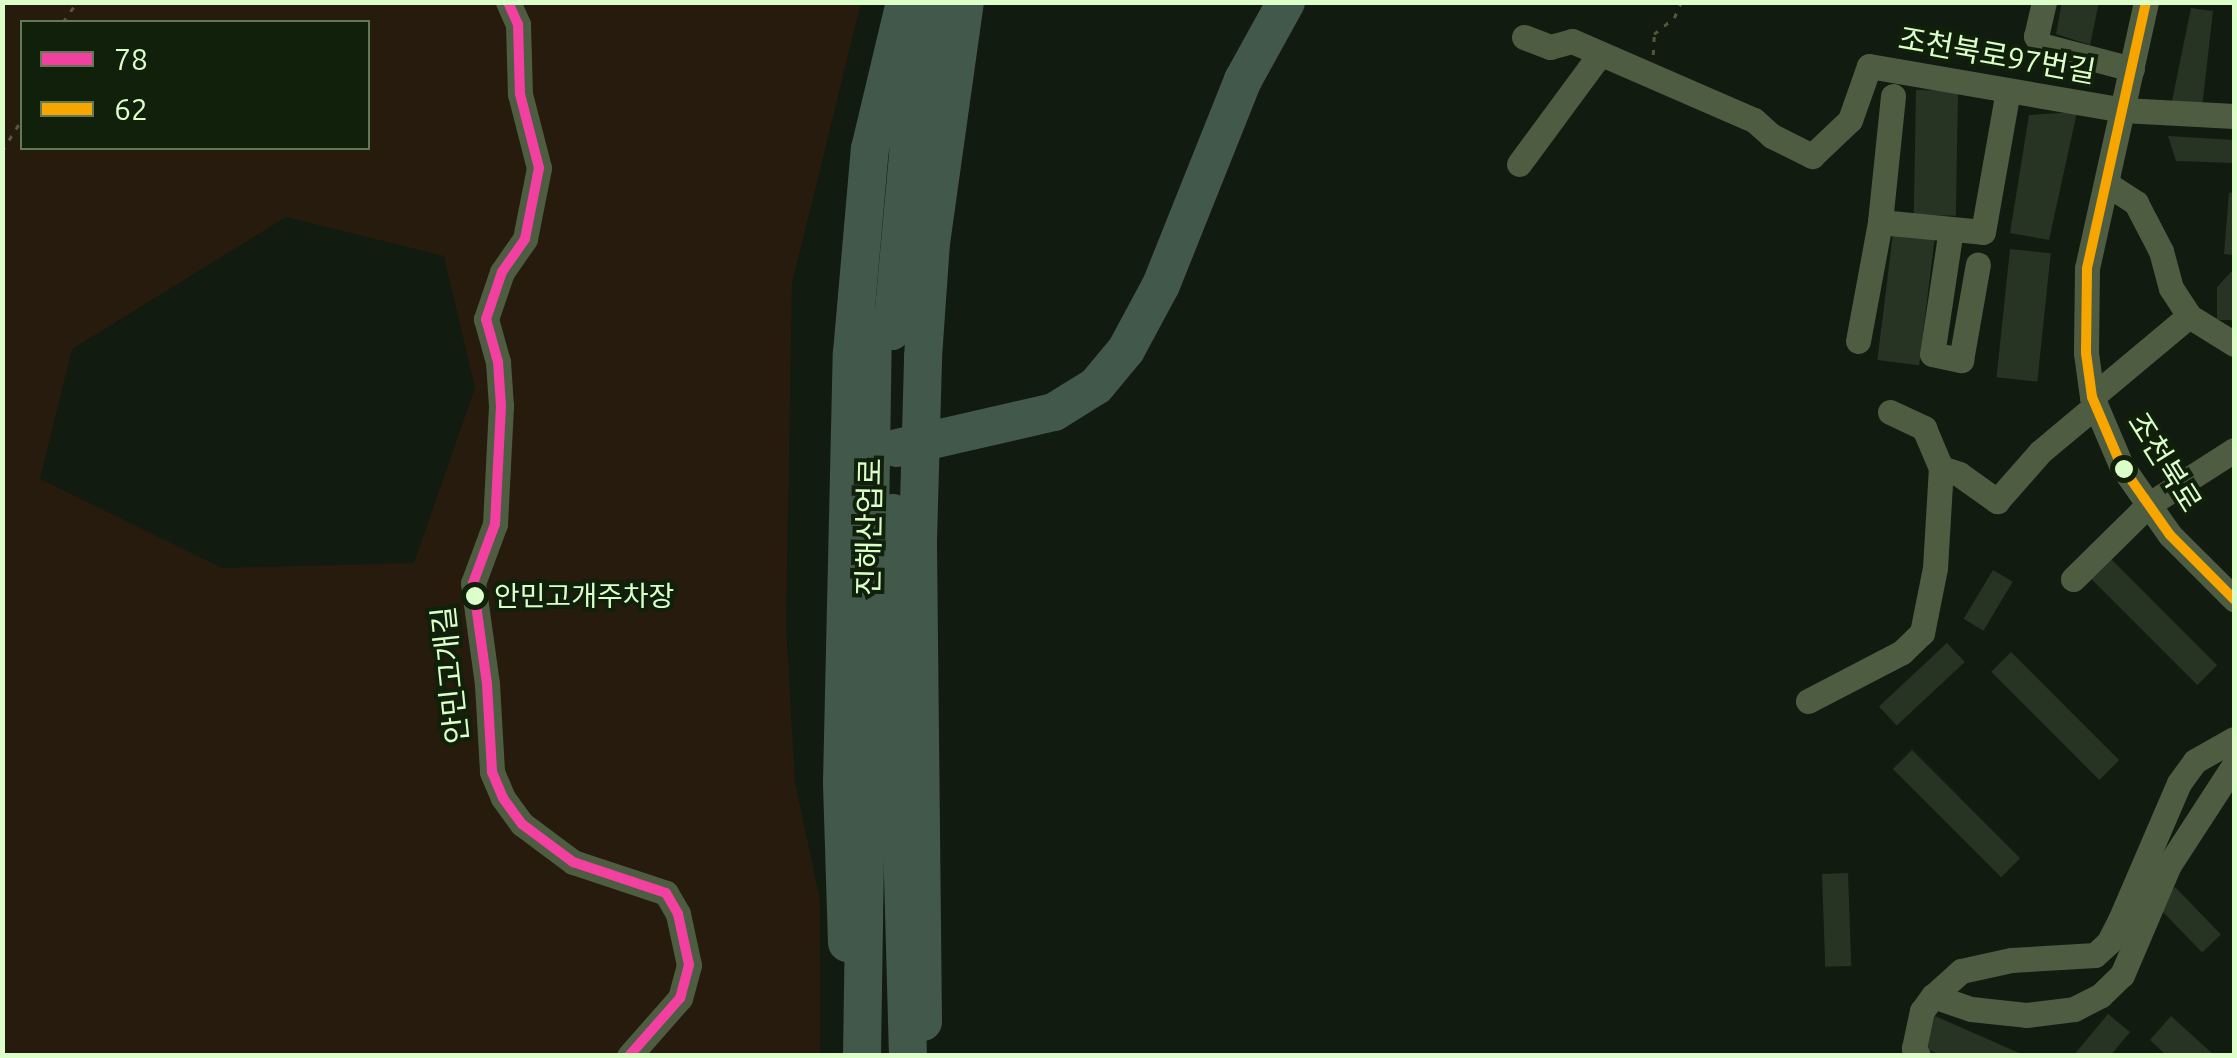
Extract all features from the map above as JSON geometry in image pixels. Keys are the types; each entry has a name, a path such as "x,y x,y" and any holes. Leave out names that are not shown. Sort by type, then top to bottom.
{"highway":[{"path":"919,494 932,462 946,446 972,425 1079,379 1119,327 1154,261 1219,98 1266,2"},
{"path":"850,449 878,430 920,434 1054,412 1096,386 1126,350 1162,285 1243,80 1286,2"},
{"path":"922,1056 925,953 918,557 923,357 931,243 915,82 930,11"},
{"name":"진해산업로","path":"908,1056 881,213 930,11"},
{"path":"859,1056 842,782 852,353 870,149 915,82"},
{"name":"진해산업로","path":"859,1056 882,328"},
{"path":"923,357 946,409 972,425"}],"street":[{"name":"안민고개길","path":"508,2 518,24 520,94 539,168 524,238 502,272 486,319 498,362 501,406 495,524 473,583 487,684 492,772 503,798 522,824 573,862 666,893 678,914 689,966 680,998 629,1056"},
{"path":"2044,2 2036,36 2041,46 2132,69"},
{"name":"조천북로","path":"2146,2 2087,269 2086,338 2094,402 2121,465 2148,505 2170,534 2234,599"},
{"name":"조천북로97번길","path":"1524,37 1550,47 1572,40 1754,120 1772,136 1812,156 1850,120 1870,66 2123,110 2234,116"},
{"path":"1519,164 1600,54"},
{"path":"1880,222 1983,232 2008,90"},
{"path":"1858,341 1880,222 1893,96"},
{"path":"2107,184 2136,202 2161,251 2172,288 2189,316 2234,344"},
{"path":"1951,228 1932,354 1961,360 1978,264"},
{"name":"조천북로","path":"2094,402 2189,316"},
{"path":"1942,468 1959,474 1996,502 2040,452 2094,402"},
{"path":"1808,701 1902,652 1922,633 1935,568 1942,468 1924,428 1890,412"},
{"path":"2072,579 2148,505 2234,450"},
{"path":"1918,1056 1914,1048 1922,1011 1961,971 2011,960 2095,955 2109,942 2179,782 2195,762 2234,739"},
{"path":"1933,996 1971,1009 2026,1015 2074,1008 2100,995 2122,975 2169,865 2234,765"}],"path":[{"path":"1652,77 1654,34 1674,18 1681,2"},
{"path":"2,151 20,122"}],"shaded area":[{"path":"2,3 861,3 792,283 786,626 795,782 820,900 820,1055 3,1055","holes":["286,217 444,256 475,388 414,563 222,568 40,479 72,349"]}],"building":[{"path":"2062,2 2099,2 2090,45 2056,34"},
{"path":"2191,8 2213,11 2202,108 2171,106"},
{"path":"1916,90 1958,91 1956,216 1914,215"},
{"path":"2077,112 2049,240 2010,233 2029,115"},
{"path":"2168,136 2234,140 2234,163 2176,161"},
{"path":"2234,192 2234,255 2224,254 2229,193"},
{"path":"1893,233 1935,238 1919,365 1877,360"},
{"path":"2010,249 2051,253 2037,382 1997,377"},
{"path":"2232,271 2234,320 2217,320 2217,287"},
{"path":"2109,557 2217,665 2197,685 2089,577"},
{"path":"1993,570 2013,582 1983,631 1964,619"},
{"path":"1947,643 1965,662 1897,725 1879,706"},
{"path":"2011,652 2119,760 2099,780 1991,672"},
{"path":"1912,750 2020,858 2001,877 1893,769"},
{"path":"1848,873 1851,966 1825,967 1822,874"},
{"path":"2175,887 2221,934 2202,953 2156,905"},
{"path":"2108,1014 2130,1032 2110,1056 2073,1056"},
{"path":"1935,1016 2026,1056 1943,1056 1922,1047"},
{"path":"2171,1016 2215,1056 2167,1056 2150,1040"}],"transit line":[{"name":"78","path":"508,2 518,24 520,94 539,168 525,239 502,272 486,319 498,362 501,406 495,524 473,583 487,684 492,772 503,798 522,824 573,862 666,893 678,914 689,965 680,998 629,1056"},
{"name":"62","path":"2146,2 2087,269 2086,353 2092,397 2121,465 2170,535 2234,599"}],"place":[{"name":"안민고개주차장","path":"475,596"}]}
